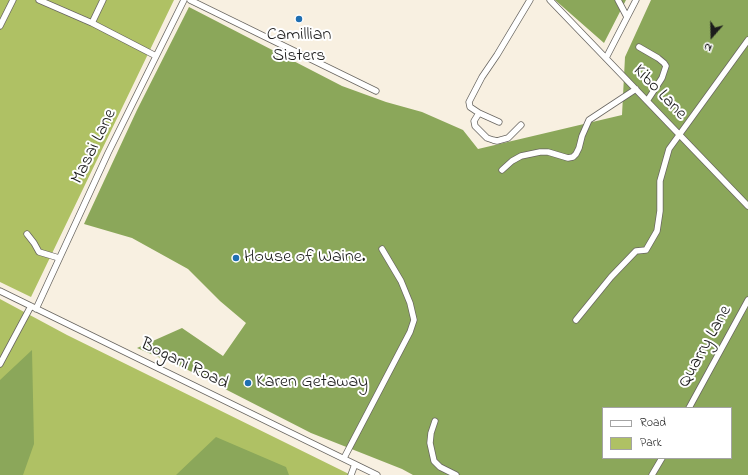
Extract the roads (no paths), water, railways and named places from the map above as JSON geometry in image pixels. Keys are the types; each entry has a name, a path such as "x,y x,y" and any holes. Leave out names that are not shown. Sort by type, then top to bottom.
{"street":[{"path":"0,26 13,0"},
{"path":"39,0 92,23 156,56"},
{"path":"92,23 103,0"},
{"name":"Masai Lane","path":"0,364 59,258 98,174 184,0"},
{"path":"190,0 376,91"},
{"path":"499,122 470,107 469,102 482,77 530,0"},
{"name":"Kibo Lane","path":"550,0 748,206"},
{"path":"618,0 627,17"},
{"path":"606,58 636,0"},
{"path":"576,320 611,277 636,251 646,250 657,231 660,212 660,181 669,149 748,40"},
{"path":"639,47 664,62 666,66 662,78 647,100"},
{"path":"502,170 512,161 540,152 548,152 568,158 573,156 579,148 582,136 589,120 636,89"},
{"path":"479,113 474,121 475,126 487,138 493,140 497,141 508,138 521,125"},
{"path":"27,234 39,252 59,258"},
{"path":"344,458 407,339 414,320 410,303 401,281 382,249"},
{"name":"Bogani Road","path":"0,291 377,475"},
{"name":"Quarry Lane","path":"690,407 748,300"},
{"path":"435,421 431,433 430,443 434,461 440,467 456,475"},
{"path":"652,475 661,459"},
{"path":"351,475 355,464"}],"place":[{"name":"Camillian Sisters","path":"299,19"},
{"name":"House of Waine.","path":"236,258"},
{"name":"Karen Getaway","path":"248,383"}]}
